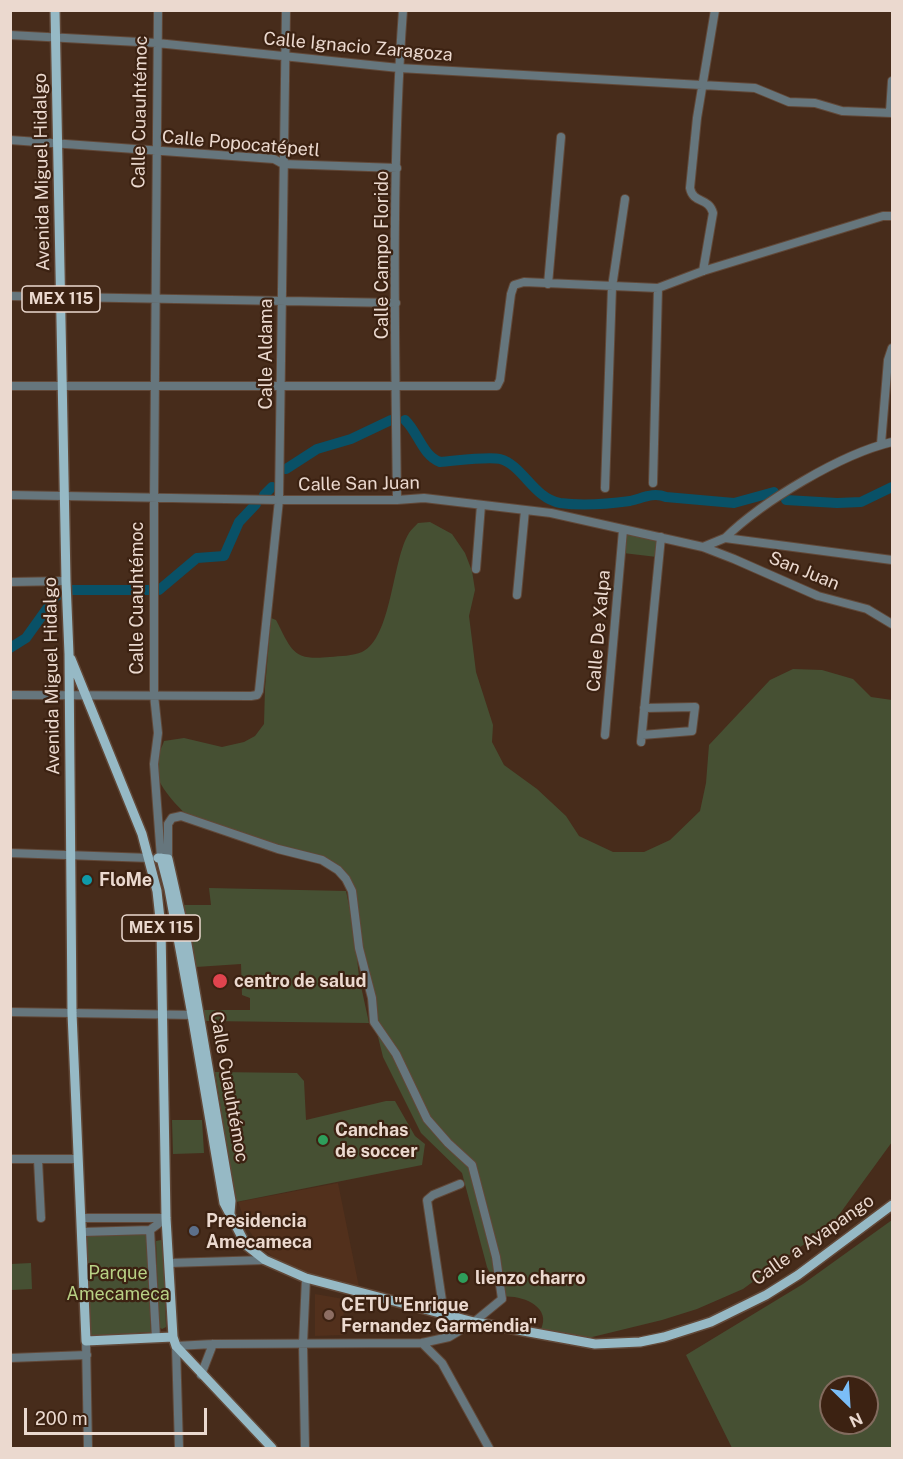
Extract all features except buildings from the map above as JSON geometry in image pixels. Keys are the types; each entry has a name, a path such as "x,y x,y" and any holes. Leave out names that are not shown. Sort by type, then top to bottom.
{"main road":[{"name":"Avenida Miguel Hidalgo","path":"55,10 69,654 72,1013 86,1341"},
{"name":"MEX 115","path":"69,654 150,858 160,910 166,1218 174,1342"},
{"path":"150,858 164,858"},
{"name":"Calle Cuauhtémoc","path":"164,858 179,902 188,971 218,1142 224,1203 246,1245 265,1260 306,1278 474,1322"},
{"name":"Calle a Ayapango","path":"474,1322 595,1344 640,1342 664,1337 711,1322 766,1294 798,1275 892,1204"},
{"path":"86,1341 156,1338 174,1342 265,1446"}],"street":[{"name":"Calle Cuauhtémoc","path":"158,10 154,497 154,695 158,733 154,764 164,858"},
{"name":"Calle Aldama","path":"154,695 257,695 259,691 279,500 286,10"},
{"name":"Calle Campo Florido","path":"397,500 397,168 403,10"},
{"path":"703,271 713,213 708,202 696,200 691,195 690,188 697,118 715,10"},
{"name":"Calle Ignacio Zaragoza","path":"10,35 157,43 399,68 755,88 789,102 815,103 842,111 891,112"},
{"path":"891,112 892,81"},
{"path":"548,284 561,137"},
{"name":"Calle Popocatépetl","path":"10,140 274,159 283,164 397,168"},
{"path":"605,488 612,286 625,199"},
{"path":"10,386 499,386 514,285 524,282 658,288 703,271 883,216 892,216"},
{"path":"653,483 658,288"},
{"path":"10,296 396,303"},
{"path":"881,444 888,360 892,348"},
{"path":"703,548 725,538 752,515 810,478 862,450 892,442"},
{"name":"Calle San Juan","path":"10,495 279,500 424,498 551,513 703,548"},
{"path":"476,569 481,505"},
{"path":"517,595 525,510"},
{"name":"Calle De Xalpa","path":"605,735 623,530"},
{"path":"644,708 694,706 692,731 641,738 661,537"},
{"path":"725,538 892,560"},
{"name":"San Juan","path":"703,548 818,596 867,609 892,624"},
{"path":"10,582 66,584"},
{"path":"10,694 154,695"},
{"name":"Calle Cuauhtémoc","path":"164,858 168,824 172,818 181,816 278,849 322,860 338,870 346,879 352,891 359,948 372,998 374,1023 396,1054 427,1119 472,1165 496,1257 502,1299 474,1322"},
{"path":"10,853 150,858"},
{"path":"10,1012 196,1015"},
{"path":"10,1159 78,1159"},
{"path":"38,1160 41,1218"},
{"path":"444,1314 427,1200 433,1195 460,1184"},
{"path":"81,1218 166,1218"},
{"path":"82,1232 150,1230 166,1218"},
{"path":"150,1230 156,1338"},
{"path":"169,1263 265,1260"},
{"path":"304,1449 303,1344 306,1278"},
{"path":"179,1449 174,1342 213,1344 422,1343 449,1337 474,1322"},
{"path":"86,1341 88,1449"},
{"path":"422,1343 442,1363 489,1449"},
{"path":"201,1375 213,1344"},
{"path":"10,1358 87,1355"}],"shaded area":[{"path":"338,1183 359,1287 309,1275 282,1263 262,1249 248,1229 238,1202"},
{"name":"CETU \"Enrique Fernandez Garmendia\"","path":"315,1294 344,1299 343,1335 315,1336"}],"green space":[{"path":"430,522 452,534 465,553 472,571 475,590 469,616 476,672 493,725 492,742 504,765 537,789 566,816 579,836 613,852 644,852 670,840 700,811 706,783 709,745 770,680 793,669 822,670 853,679 871,697 892,700 892,1142 833,1223 743,1289 697,1309 662,1320 580,1340 541,1329 542,1314 532,1303 517,1298 501,1297 487,1267 462,1173 421,1133 383,1057 363,976 357,922 346,880 326,863 187,815 161,785 155,770 155,763 164,741 184,738 222,747 244,742 255,736 264,724 271,618 276,620 295,652 308,657 355,654 362,652 372,644 386,615 403,545 409,533 418,523"},
{"path":"624,532 658,540 657,557 623,553"},
{"path":"209,888 346,891 354,929 359,977 369,1023 206,1021 202,1010 250,1010 250,998 242,995 241,964 196,967 184,905 211,905"},
{"name":"Canchas de soccer","path":"215,1072 297,1073 304,1081 306,1120 386,1101 395,1101 415,1136 425,1144 422,1165 236,1202"},
{"path":"172,1120 202,1120 204,1153 173,1154"},
{"path":"892,1220 892,1448 732,1448 686,1355 803,1284"},
{"name":"Parque Amecameca","path":"146,1233 151,1332 89,1336 84,1234"},
{"path":"156,1241 163,1241 166,1327 162,1329 159,1327"},
{"path":"31,1263 32,1289 11,1290 11,1264"}],"waterway":[{"path":"286,469 317,449 351,439 391,420"},
{"path":"405,420 424,449 434,459 440,462 479,458 500,459 508,462 542,495 560,503 604,504 657,495 734,503 774,492"},
{"path":"264,495 272,487"},
{"path":"786,500 861,502 892,487"},
{"path":"10,648 26,638 56,596 71,590 159,590 197,558 224,556 239,522 256,504"}],"place":[{"name":"FloMe","path":"87,880"},
{"name":"centro de salud","path":"220,981"},
{"name":"Canchas de soccer","path":"323,1140"},
{"name":"Presidencia Amecameca","path":"194,1231"},
{"name":"lienzo charro","path":"463,1278"},
{"name":"CETU \"Enrique Fernandez Garmendia\"","path":"329,1315"}]}
